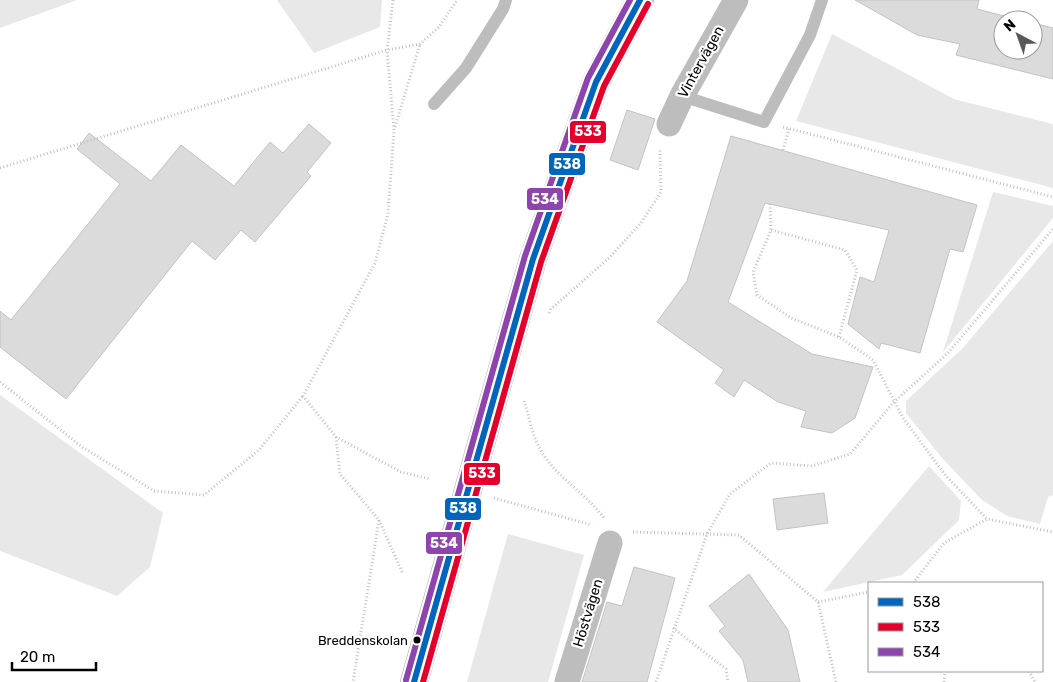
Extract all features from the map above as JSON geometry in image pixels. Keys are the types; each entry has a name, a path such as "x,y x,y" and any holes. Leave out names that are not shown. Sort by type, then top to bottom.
{"street":[{"path":"414,682 533,259 596,82 640,0"},
{"name":"Vintervägen","path":"669,124 682,96 736,0"},
{"name":"Höstvägen","path":"567,682 609,531"}],"lane":[{"path":"434,104 466,68 503,9 506,0"},
{"path":"682,96 764,122 810,35 822,0"}],"path":[{"path":"0,382 82,447 154,491 204,495 259,450 303,396 376,263 388,214 394,130 387,50 393,0"},
{"path":"394,130 420,44 439,27 457,0"},
{"path":"0,168 387,50 420,44"},
{"path":"764,122 1053,197"},
{"path":"548,316 551,308 609,258 641,224 661,192 660,149 669,124"},
{"path":"783,150 789,129"},
{"path":"770,204 771,230 753,272 757,295 791,318 839,337 873,360 903,418 946,476 987,519 1053,532"},
{"path":"656,682 673,628 707,534 730,494 771,463 812,466 850,454 894,402 948,353 1053,229"},
{"path":"771,230 845,250 857,270 839,337"},
{"path":"303,396 336,437 401,472 431,479"},
{"path":"522,397 538,445 557,472 583,494 609,531"},
{"path":"336,437 340,474 379,520 403,574"},
{"path":"487,496 609,531 739,535 818,602 836,682"},
{"path":"914,582 944,544 987,519"},
{"path":"353,682 379,520"},
{"path":"818,602 868,592"},
{"path":"673,628 726,669 728,682"}],"shaded area":[{"path":"0,0 77,0 0,28"},
{"path":"277,0 382,0 380,27 314,53"},
{"path":"832,34 954,99 1053,124 1053,188 796,121"},
{"path":"993,192 1053,206 1053,218 943,352"},
{"path":"1053,241 1053,495 1048,497 1040,524 1007,516 982,500 942,458 906,413 906,401 963,348"},
{"path":"0,395 163,513 150,567 117,596 0,551"},
{"path":"929,466 961,501 959,520 902,575 823,592"},
{"path":"508,534 584,555 548,682 467,682"}],"building":[{"path":"855,0 979,0 977,9 993,13 993,60 1043,60 1043,26 1053,28 1053,79 956,55 960,44 917,35"},
{"path":"627,110 655,119 638,170 610,160"},
{"path":"309,124 331,143 307,172 311,176 255,242 241,230 215,260 192,241 66,399 0,347 0,311 11,320 120,184 77,149 89,133 151,181 181,145 234,186 270,142 283,153"},
{"path":"731,136 977,205 963,252 950,249 920,353 881,343 879,349 848,324 860,277 874,282 889,230 765,203 728,302 812,354 873,367 855,418 832,433 801,427 806,411 778,402 744,380 734,397 715,383 724,370 657,322 687,281"},
{"path":"824,493 828,523 777,530 773,499"},
{"path":"634,567 675,578 647,682 582,682 607,602 622,606"},
{"path":"749,574 788,630 800,682 748,682 743,660 719,631 725,626 709,606"}],"transit line":[{"name":"534","path":"406,680 525,256 588,78 630,0"},
{"name":"538","path":"414,682 533,259 596,82 640,0"},
{"name":"533","path":"423,682 541,262 604,86 648,4"}],"place":[{"name":"Breddenskolan","path":"417,640"}]}
